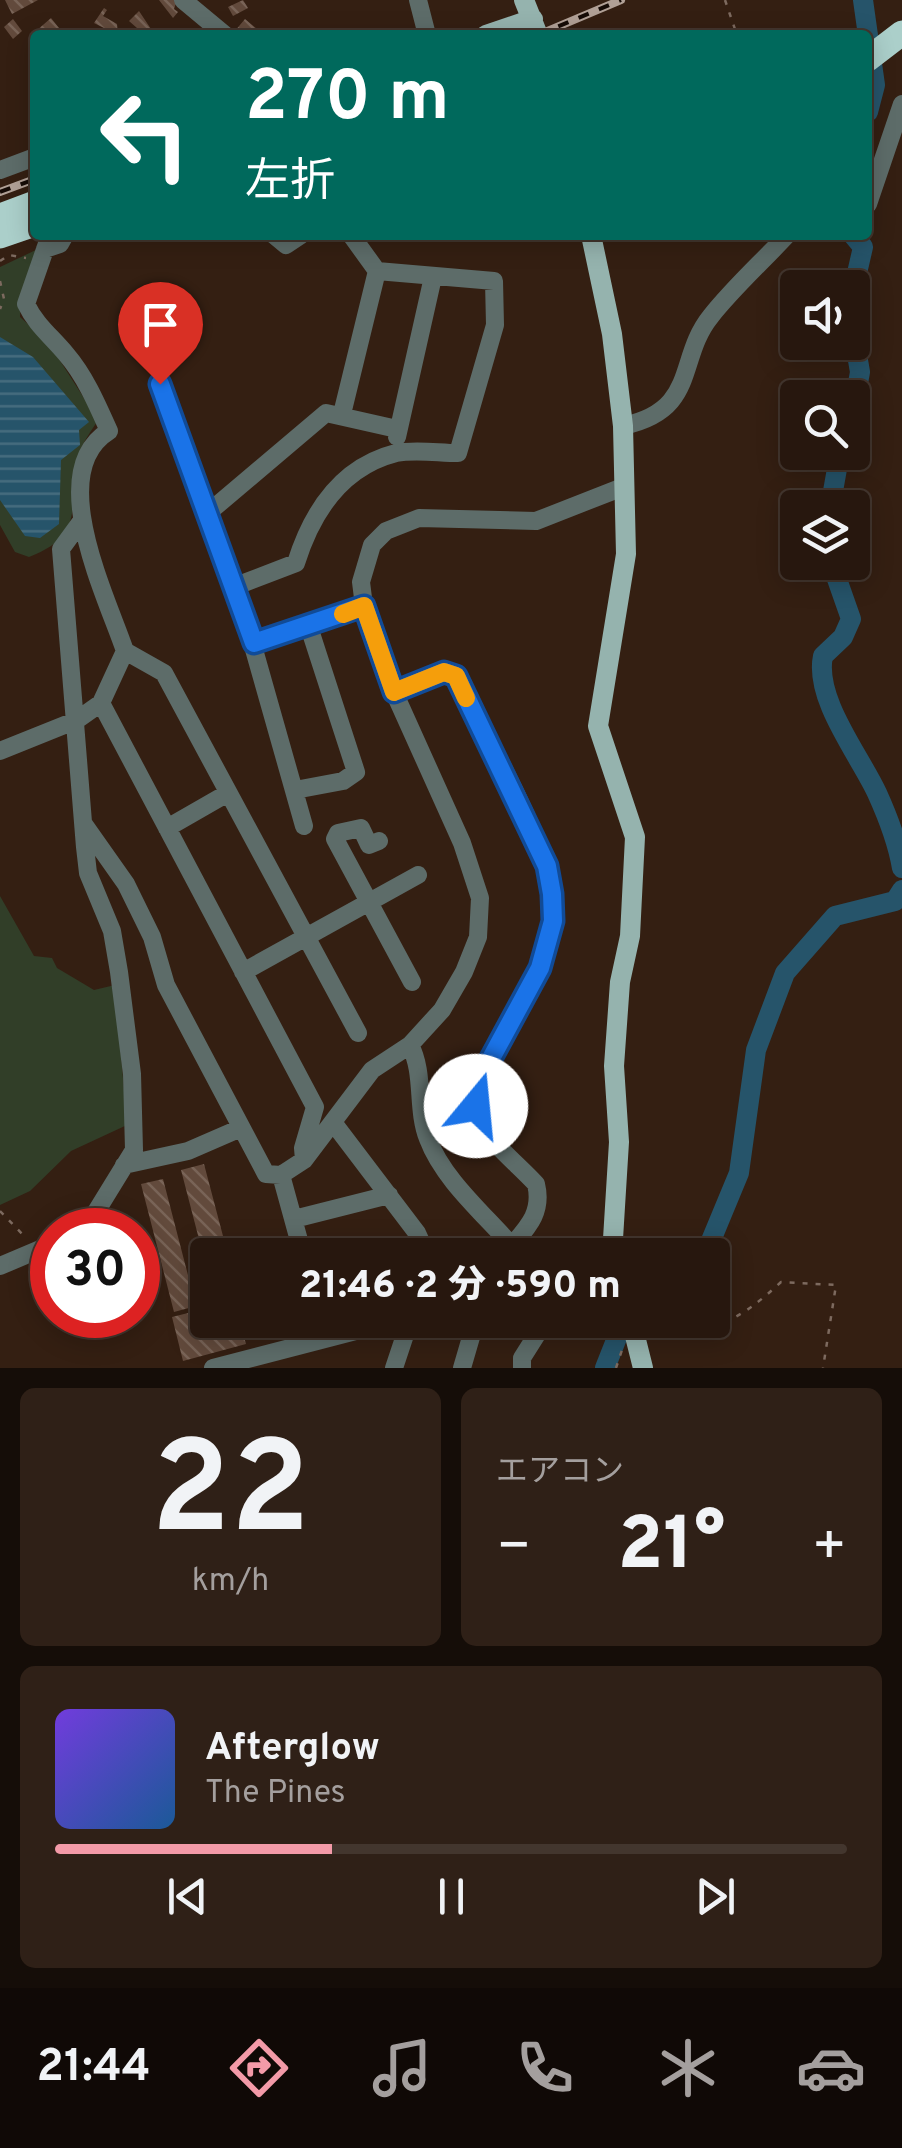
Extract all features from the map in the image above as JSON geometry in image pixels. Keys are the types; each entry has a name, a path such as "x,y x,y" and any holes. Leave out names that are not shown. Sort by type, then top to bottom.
{"highway":[{"path":"872,56 902,33"},
{"path":"872,76 902,54"},
{"path":"0,216 30,205"},
{"path":"0,236 30,226"}],"main road":[{"path":"499,30 531,18"},
{"path":"593,240 612,334 622,426 626,554 598,714 635,837 630,936 620,982 614,1066 619,1142 610,1238"},
{"path":"634,1338 642,1368"}],"street":[{"path":"183,0 219,30"},
{"path":"418,0 425,30"},
{"path":"872,192 902,104"},
{"path":"0,170 30,159"},
{"path":"236,586 296,563 319,506 360,468 398,453 458,454 494,326 494,281 377,271 355,240"},
{"path":"622,426 649,420 677,392 689,372 696,340 708,318 782,240"},
{"path":"45,249 26,304 36,325 67,354 91,390 109,431 91,442 84,456 80,523 125,651 164,673 358,1033"},
{"path":"342,414 377,271"},
{"path":"398,453 397,429 433,277"},
{"path":"160,384 236,586 304,826"},
{"path":"209,512 326,413 397,429"},
{"path":"83,822 126,884 152,937 166,986 266,1174 281,1175 304,1160 335,1124 372,1070 410,1045 442,1010 478,937 480,898 462,843 394,692 364,606 361,582 372,546 402,522 456,517 536,520 623,487"},
{"path":"80,523 61,549 83,822 88,873 112,931 132,1074 134,1150 98,1208"},
{"path":"254,643 364,606"},
{"path":"295,790 343,781 356,772 309,627"},
{"path":"0,752 77,720 100,703 125,651"},
{"path":"394,692 444,672 456,676 547,866 553,921 540,968 476,1092 481,1122 536,1184 539,1196 532,1224 519,1238"},
{"path":"100,703 315,1107 302,1148 304,1160"},
{"path":"167,828 228,793"},
{"path":"379,841 369,845 362,828 338,833 335,839 412,982"},
{"path":"243,972 418,876"},
{"path":"410,1045 417,1058 426,1137 499,1238"},
{"path":"335,1124 418,1238"},
{"path":"124,1165 188,1151 241,1128"},
{"path":"281,1175 299,1238"},
{"path":"294,1220 389,1195"},
{"path":"0,1266 30,1254"},
{"path":"213,1368 295,1338"},
{"path":"394,1368 404,1338"},
{"path":"462,1368 471,1338"},
{"path":"522,1368 522,1358 535,1338"}],"path":[{"path":"725,0 734,30"},
{"path":"0,261 8,255 45,249"},
{"path":"0,282 4,299 0,309"},
{"path":"0,1211 24,1233 30,1244"},
{"path":"730,1323 780,1282 836,1285 823,1368"},
{"path":"616,1368 628,1338"}],"green space":[{"path":"40,248 21,294 20,317 48,342 98,420 79,454 68,527 48,548 29,557 15,552 0,525 0,267"},
{"path":"0,896 34,956 52,958 57,968 94,990 115,985 127,1125 71,1151 30,1191 0,1205"}],"water":[{"path":"0,337 33,357 89,422 79,430 80,445 61,460 59,524 40,538 25,536 0,500"}],"building":[{"path":"5,0 38,0 12,14"},
{"path":"159,0 177,0 174,9 178,12 173,18"},
{"path":"243,0 248,8 233,16 228,7"},
{"path":"104,8 107,10 103,16 117,24 118,30 108,30 94,23"},
{"path":"139,11 151,29 139,30 129,21"},
{"path":"51,18 61,30 37,30"},
{"path":"13,19 22,31 13,39 4,27"},
{"path":"245,19 257,29 256,30 236,30"},
{"path":"204,1164 224,1238 199,1238 181,1170"},
{"path":"163,1179 190,1283 190,1308 174,1312 160,1258 160,1208 147,1208 141,1184"},
{"path":"190,1312 190,1338 244,1338 246,1344 183,1361 172,1317"}],"waterway":[{"path":"863,0 867,30"},
{"path":"872,64 872,97"},
{"path":"857,240 863,247 858,270"},
{"path":"858,360 859,380"},
{"path":"833,490 837,470"},
{"path":"837,580 851,619 843,637 823,656 825,690 840,727 881,802 902,868"},
{"path":"712,1238 739,1173 756,1050 785,973 835,916 895,901 902,890"},
{"path":"605,1368 617,1338"}],"railway":[{"path":"550,30 621,0"},
{"path":"0,192 30,181"}],"slow traffic":[{"path":"343,614 364,606 394,692 444,672 456,676 466,698"}],"route":[{"path":"160,384 254,643 364,606 394,692 444,672 456,676 547,866 553,921 540,968 482,1075 476,1106"}]}
